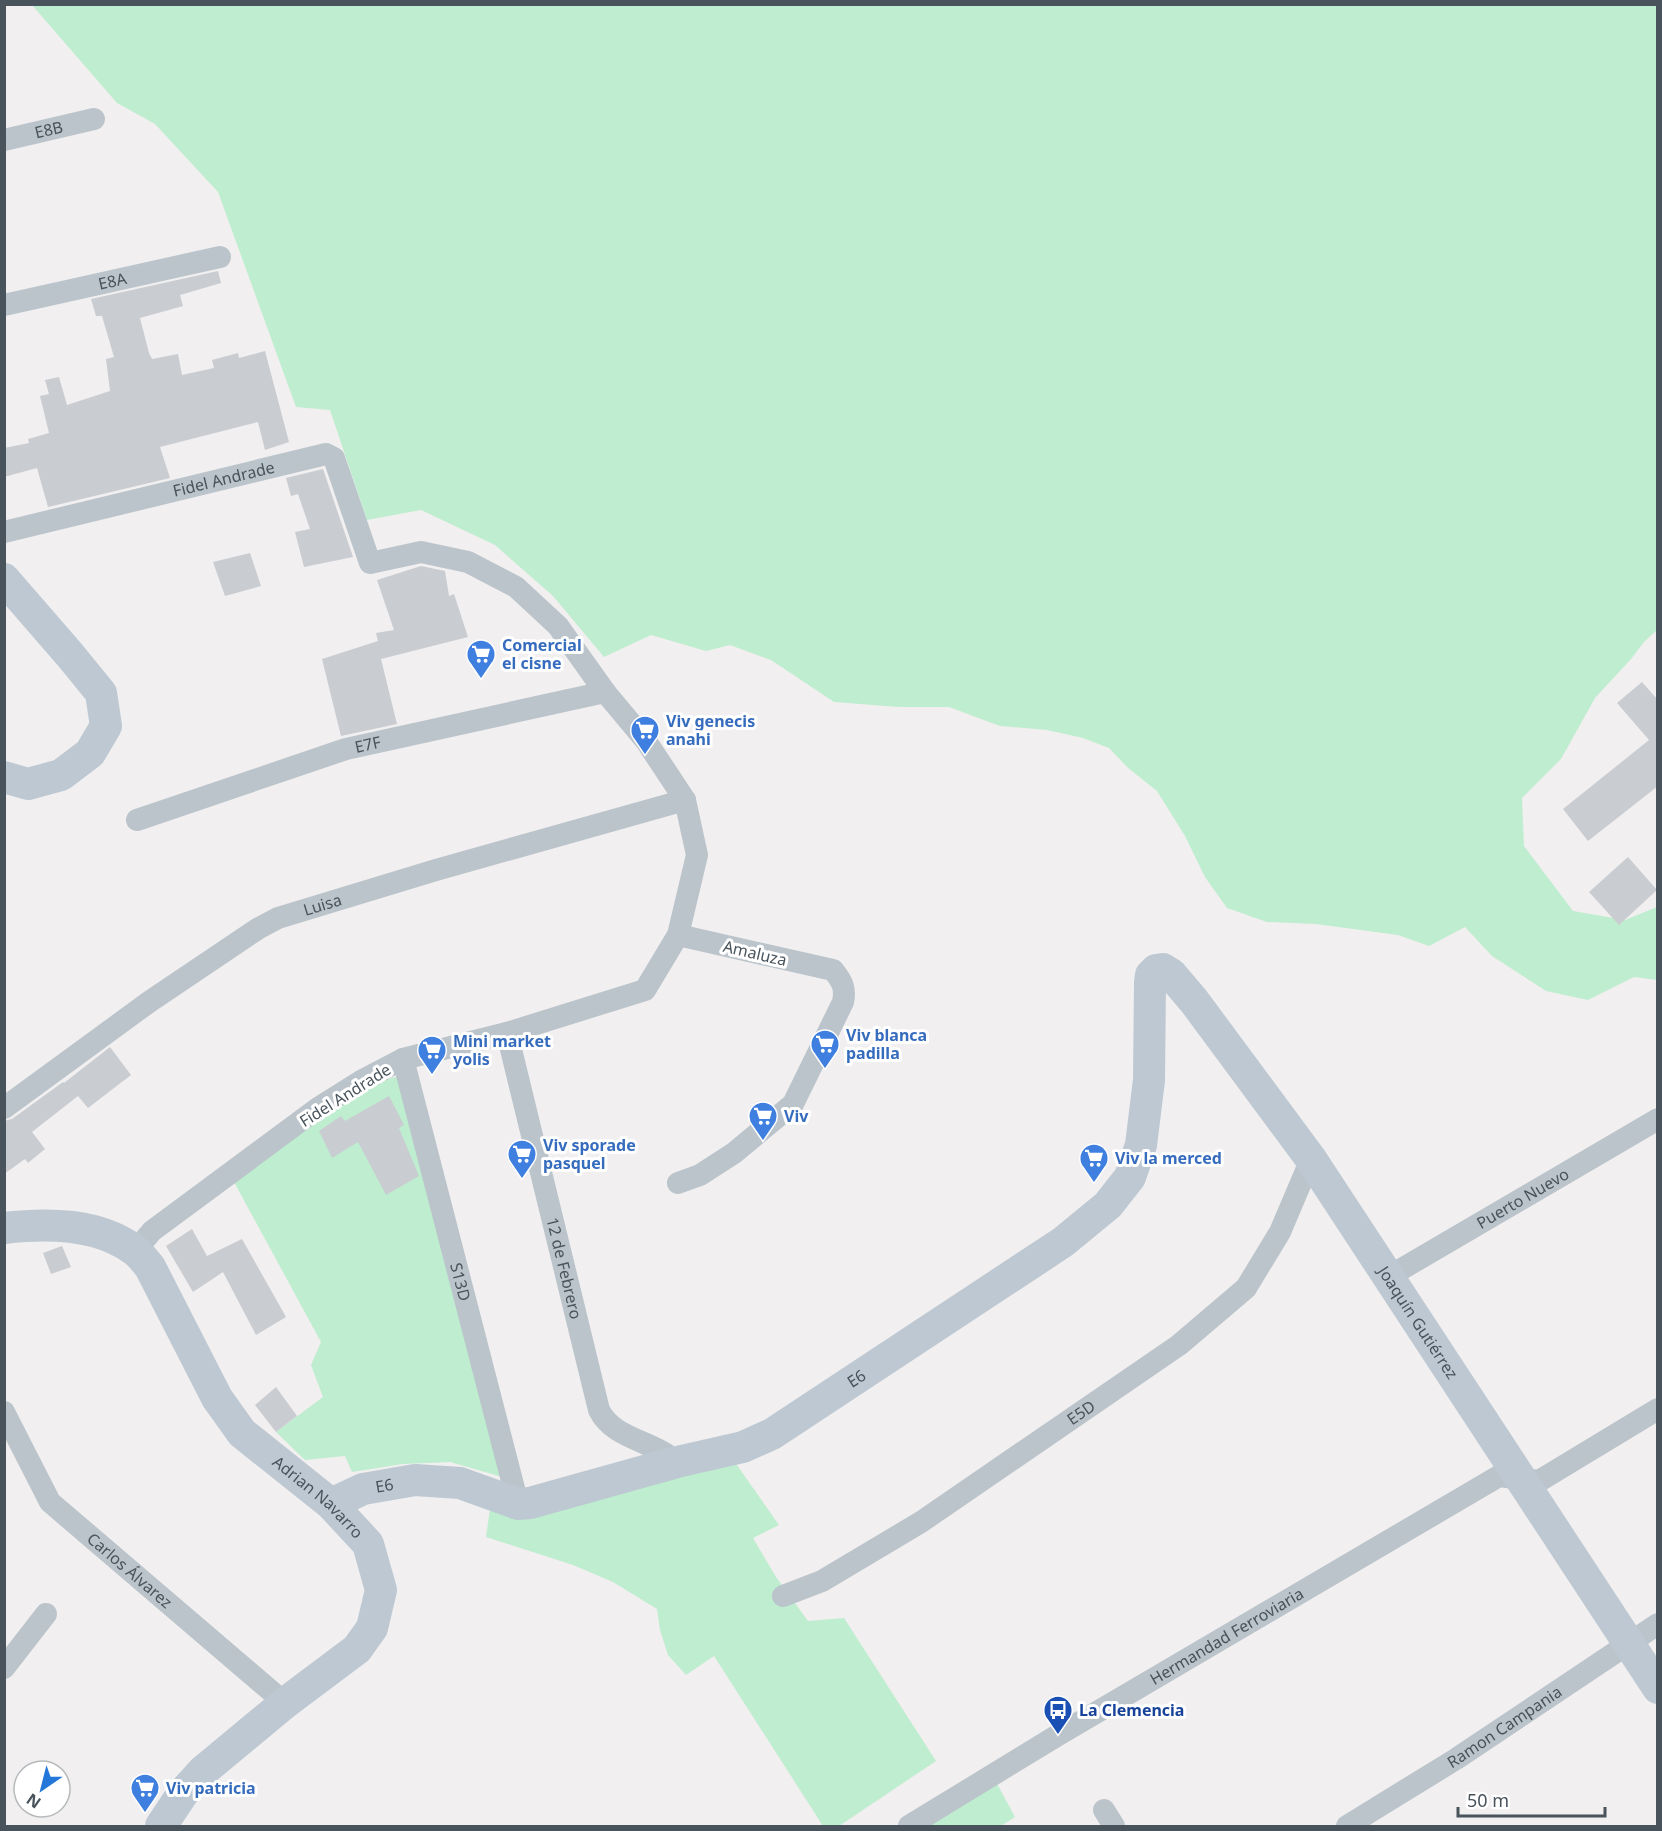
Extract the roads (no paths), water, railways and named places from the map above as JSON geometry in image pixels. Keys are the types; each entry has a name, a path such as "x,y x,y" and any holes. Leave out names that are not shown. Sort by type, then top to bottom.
{"street":[{"name":"E8B","path":"4,140 94,119"},
{"name":"E8A","path":"4,305 220,257"},
{"name":"Fidel Andrade","path":"4,532 326,453 334,458 370,563 421,552 468,562 516,587 558,626 605,692 646,741 685,800 697,855 678,935 645,990 507,1033 404,1059 361,1080 318,1108 153,1231 135,1250"},
{"path":"4,579 100,693 106,726 90,753 61,775 28,784 4,777"},
{"name":"E7F","path":"136,820 346,749 605,692"},
{"name":"Luisa","path":"4,1108 150,1002 259,928 278,918 436,870 685,800"},
{"name":"Amaluza","path":"678,935 833,970 841,980 845,991 843,1002 793,1104 734,1153 700,1175 678,1183"},
{"name":"Joaquín Gutiérrez","path":"1163,969 1171,974 1194,1001 1311,1159 1658,1688"},
{"name":"E6","path":"331,1504 363,1489 414,1480 460,1483 518,1504 530,1503 677,1462 743,1447 772,1434 1063,1242 1108,1205 1130,1177 1141,1146 1149,1080 1150,983 1151,975 1156,970 1163,969"},
{"name":"12 de Febrero","path":"507,1033 599,1410 612,1428 665,1451 677,1462"},
{"name":"S13D","path":"404,1059 518,1504"},
{"name":"Puerto Nuevo","path":"1388,1277 1658,1119"},
{"name":"E5D","path":"783,1596 822,1581 921,1522 1179,1345 1246,1288 1280,1232 1311,1159"},
{"name":"Adrian Navarro","path":"4,1228 62,1225 111,1237 135,1250 150,1267 217,1398 242,1432 331,1504 368,1544 381,1590 372,1628 357,1649 285,1703 203,1771 183,1793 161,1827"},
{"path":"1520,1477 1539,1481 1658,1409"},
{"name":"Carlos Álvarez","path":"4,1412 50,1502 285,1703"},
{"name":"Hermandad Ferroviaria","path":"909,1827 1058,1735 1499,1476 1520,1477"},
{"path":"4,1668 46,1614"},
{"name":"Ramon Campania","path":"1347,1827 1456,1759 1658,1624"}],"place":[{"name":"Comercial el cisne","path":"481,680"},
{"name":"Viv genecis anahi","path":"645,756"},
{"name":"Viv blanca padilla","path":"825,1070"},
{"name":"Mini market yolis","path":"432,1076"},
{"name":"Viv","path":"763,1142"},
{"name":"Viv sporade pasquel","path":"522,1180"},
{"name":"Viv la merced","path":"1094,1184"},
{"name":"La Clemencia","path":"1058,1736"},
{"name":"Viv patricia","path":"145,1814"}]}
